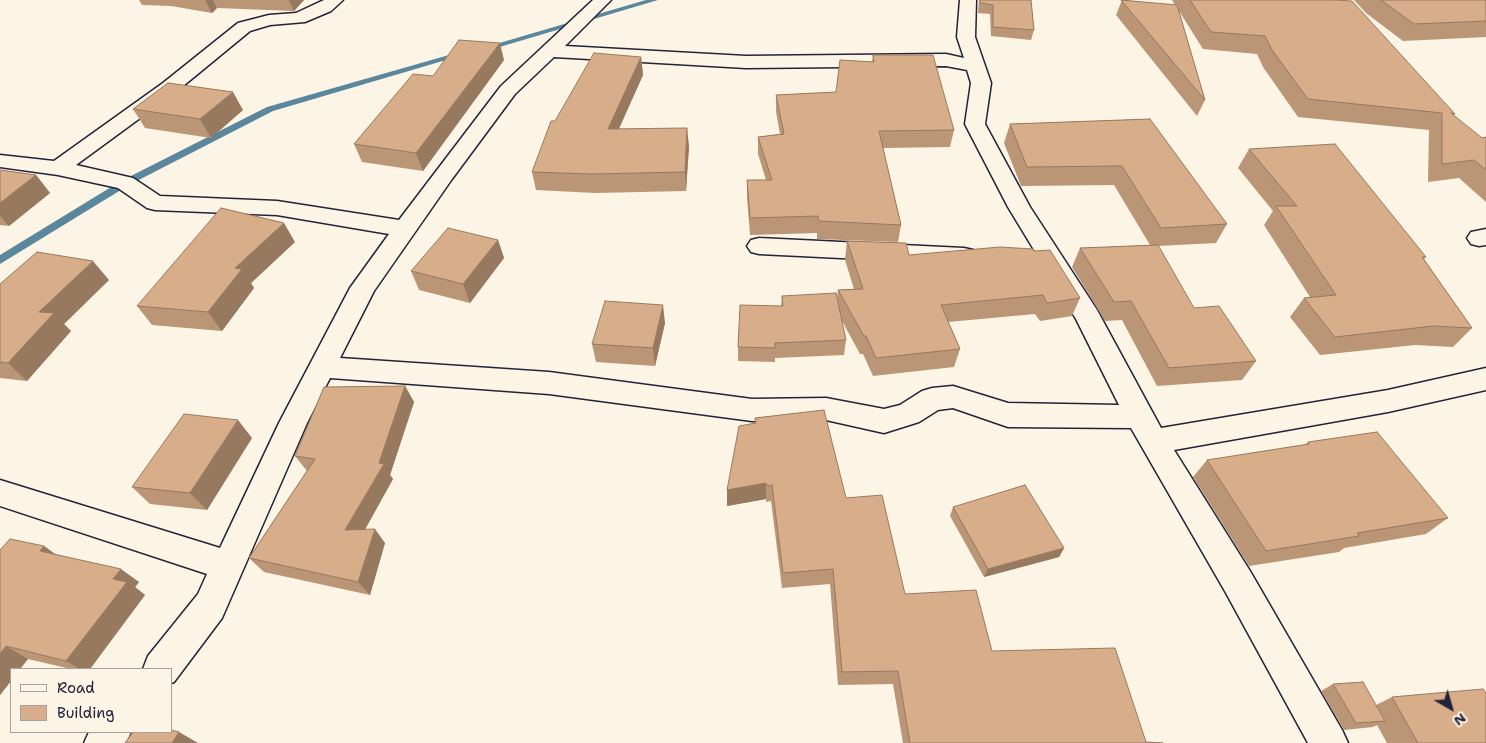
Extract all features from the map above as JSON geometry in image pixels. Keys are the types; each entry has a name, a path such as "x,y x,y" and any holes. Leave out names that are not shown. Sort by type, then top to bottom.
{"street":[{"path":"58,168 170,87 244,27 269,20 299,18 335,0"},
{"path":"162,668 210,606 293,423 363,288 508,90 602,0"},
{"path":"968,0 966,37 980,82 975,124 1019,207 1037,258 1088,317 1140,417 1238,582 1329,743"},
{"path":"550,51 746,62 946,60 976,66"},
{"path":"0,161 58,168 125,183 155,203 277,208 405,229"},
{"path":"759,246 989,257"},
{"path":"322,367 549,383 752,410 826,409 884,421 909,414 932,399 953,397 1008,415 1140,417"},
{"path":"1154,441 1388,401 1486,379"},
{"path":"0,494 228,566"},
{"path":"103,743 111,733"}],"building":[{"path":"980,0 1031,0 1034,30 993,27 993,5 980,3"},
{"path":"1121,0 1177,5 1205,100"},
{"path":"1190,0 1352,1 1455,114 1451,113 1482,138 1486,137 1486,170 1474,160 1442,164 1442,113 1308,99 1272,50 1265,36 1211,32"},
{"path":"1381,0 1486,0 1486,21 1414,24"},
{"path":"459,40 500,43 416,153 354,144 413,74 433,76"},
{"path":"594,53 641,57 608,129 687,128 685,172 592,174 532,172 551,121 555,121"},
{"path":"873,55 933,55 954,130 879,131 901,225 819,221 818,216 750,218 747,180 772,180 758,137 784,134 776,95 836,92 840,60 874,62"},
{"path":"168,83 233,92 200,119 133,109"},
{"path":"1150,119 1227,224 1161,228 1122,166 1027,167 1010,124"},
{"path":"1335,144 1426,257 1422,257 1472,328 1433,326 1335,337 1304,298 1336,295 1276,206 1297,206 1249,149"},
{"path":"0,170 36,175 0,203"},
{"path":"221,208 284,223 235,268 242,269 208,312 137,306"},
{"path":"448,228 498,240 463,284 411,271"},
{"path":"847,241 906,243 909,255 1000,247 1033,249 1034,251 1050,250 1080,298 1047,303 1043,295 941,305 960,349 876,358 866,336 864,336 838,290 863,289"},
{"path":"1158,245 1194,308 1219,306 1256,361 1169,368 1131,301 1114,302 1080,248"},
{"path":"37,252 93,261 39,312 54,313 8,363 0,362 0,284"},
{"path":"836,293 846,340 775,343 775,348 738,347 740,305 783,306 782,296"},
{"path":"605,301 663,305 653,348 592,344"},
{"path":"405,386 379,463 384,464 345,530 375,529 358,582 249,558 315,459 295,456 324,387"},
{"path":"824,410 846,498 882,495 905,594 976,590 992,651 1115,648 1146,742 1163,743 910,743 898,671 842,672 833,569 783,573 772,485 767,486 766,483 727,490 739,426 756,423 755,418"},
{"path":"184,414 238,420 190,493 132,487"},
{"path":"1377,432 1448,518 1357,533 1359,536 1266,551 1207,460 1309,444 1308,442"},
{"path":"1025,485 1064,548 988,569 953,507"},
{"path":"10,539 44,546 40,551 121,569 113,579 127,582 66,661 6,646 0,654 0,550"},
{"path":"1363,682 1385,721 1356,723 1333,684"},
{"path":"1483,689 1486,693 1486,743 1418,743 1392,697"},
{"path":"172,730 179,732 172,743 125,743 132,733 172,733"}],"waterway":[{"path":"483,49 654,0"},
{"path":"0,260 125,183 270,109 459,55"}]}
